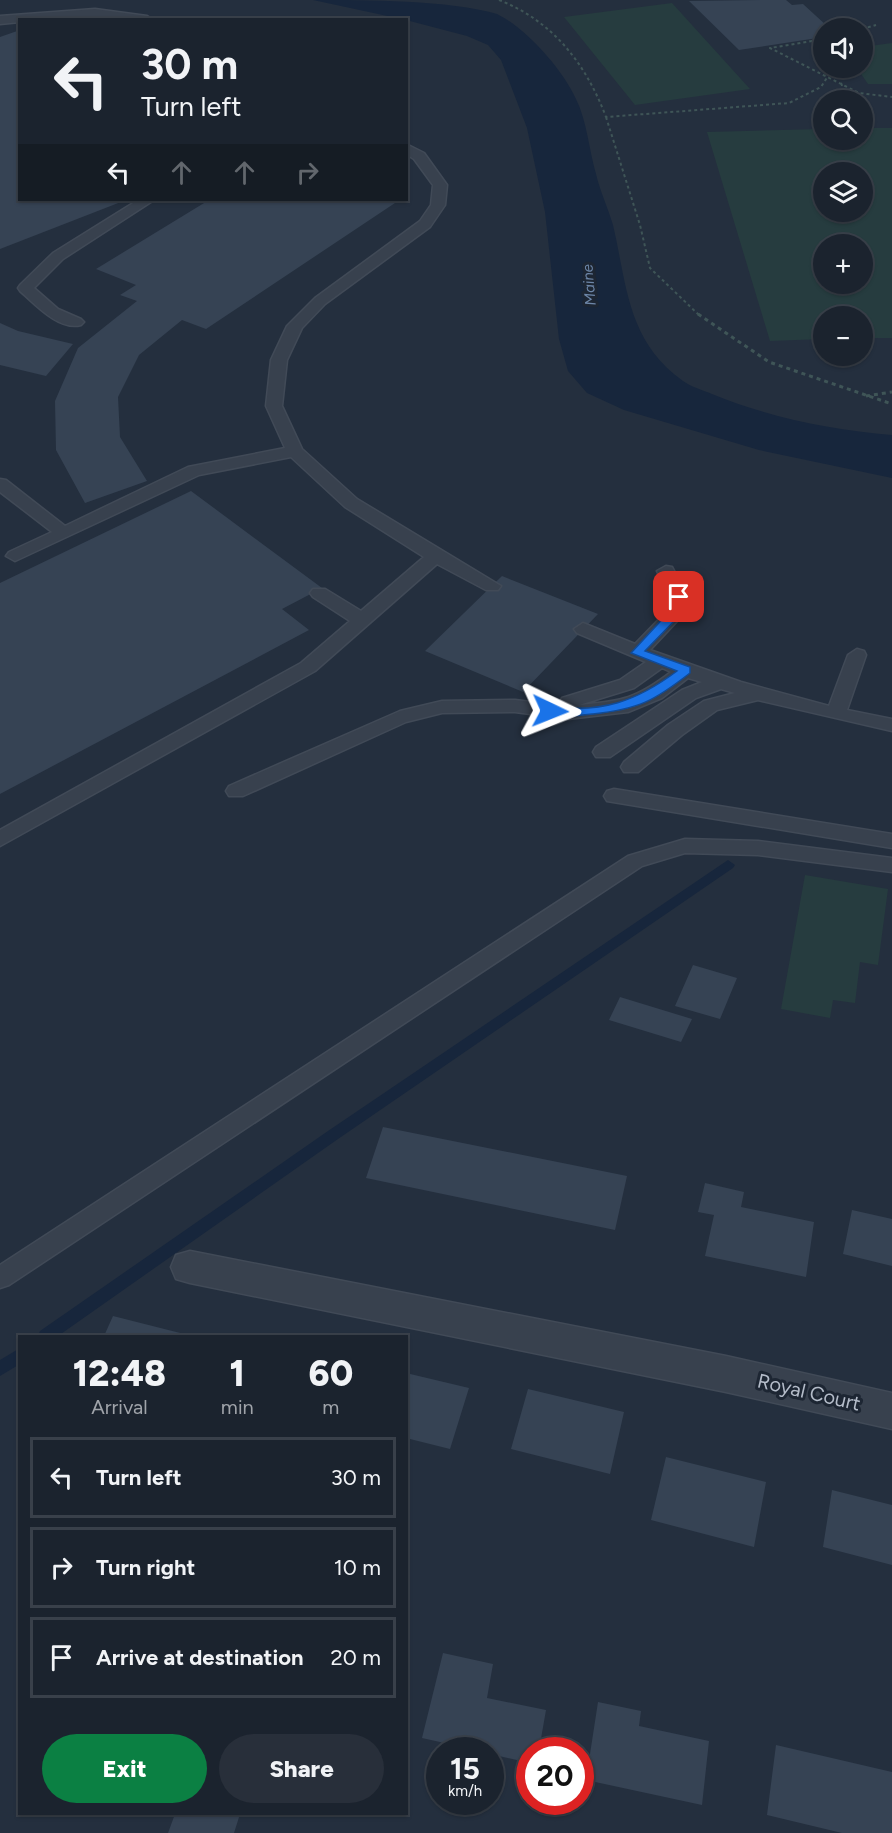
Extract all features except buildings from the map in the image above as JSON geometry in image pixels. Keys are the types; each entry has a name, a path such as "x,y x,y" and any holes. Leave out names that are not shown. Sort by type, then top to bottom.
{"street":[{"name":"Royal Court","path":"190,1267 726,1374 892,1411"}],"lane":[{"path":"27,18 95,13 132,18"},
{"path":"0,20 18,19"},
{"path":"408,149 419,156 440,185 438,205 425,224 320,301 295,326 279,360 274,406 295,451 351,503 435,555 492,586"},
{"path":"76,322 52,312 24,288 58,256 145,201"},
{"path":"15,556 194,471 295,451"},
{"path":"0,484 64,533"},
{"path":"0,838 308,667 435,555"},
{"path":"637,653 674,614 679,597 666,571"},
{"path":"320,593 362,620"},
{"path":"583,629 637,653 758,694 892,726"},
{"path":"836,713 857,655"},
{"path":"236,791 400,717 442,707 561,704 602,694 627,684 660,661"},
{"path":"515,705 568,713 628,706 655,694 686,670"},
{"path":"603,752 689,694 721,682"},
{"path":"631,767 675,730 711,705 758,694"},
{"path":"614,796 892,841"},
{"path":"0,1278 635,861 686,846 758,848 892,866"}],"path":[{"path":"499,0 534,16 575,58 591,79 606,117 640,225 650,268 707,322 739,345 769,362 892,404"},
{"path":"813,41 770,48 813,71"},
{"path":"606,117 789,103 810,95 829,79 840,82 859,93 892,97"},
{"path":"840,82 844,90"},
{"path":"864,396 892,392"}],"green space":[{"path":"672,3 750,89 635,105 564,17"},
{"path":"892,43 892,84 868,84 864,78 873,78 873,46"},
{"path":"873,128 892,128 892,338 873,338 873,306 813,306 813,339 770,341 707,132 813,129 813,150 873,150"},
{"path":"805,875 888,889 878,965 860,962 855,1003 833,1000 830,1018 781,1009"}],"water":[{"name":"Maine","path":"313,0 432,3 478,9 497,14 520,29 553,63 580,108 598,180 613,225 632,310 650,348 664,365 690,385 777,416 846,430 892,435 892,478 759,450 624,410 587,393 568,371 559,339 545,212 527,128 501,60 488,45 467,36 408,21 408,18 397,18"}],"waterway":[{"path":"47,1335 333,1135 728,865"},
{"path":"0,1369 18,1356"}],"route":[{"path":"550,711 568,713 628,706 655,694 686,670 637,653 674,614 679,597"}]}
